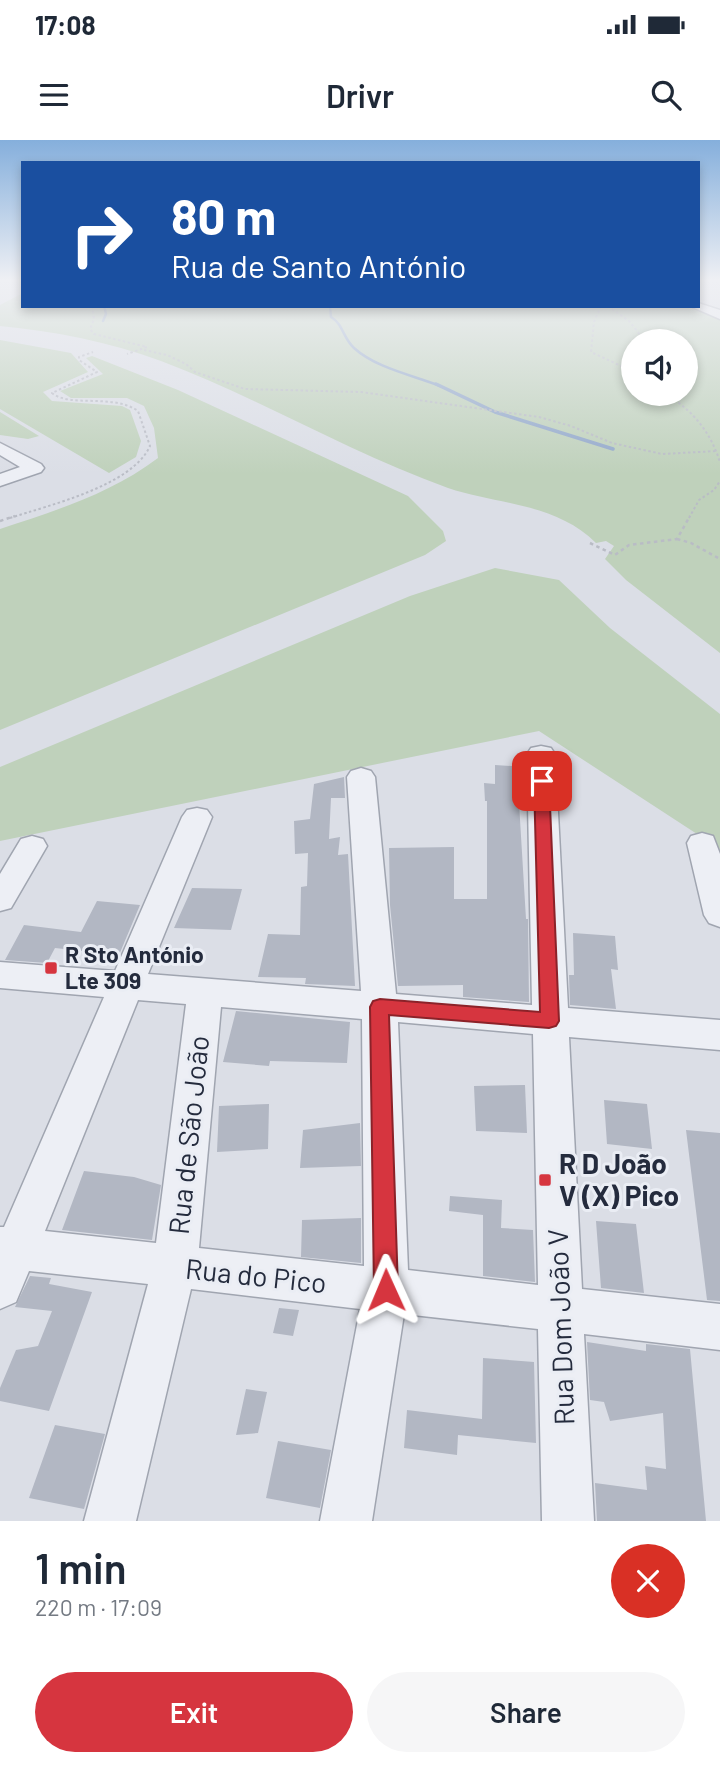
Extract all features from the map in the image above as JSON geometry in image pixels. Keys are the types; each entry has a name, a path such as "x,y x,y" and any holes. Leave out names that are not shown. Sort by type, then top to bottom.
{"street":[{"path":"0,448 35,468 0,480"},
{"name":"Rua Dom João V","path":"541,754 568,1521"},
{"path":"346,1521 386,1290 380,1007 361,777"},
{"path":"5,1261 197,817"},
{"path":"702,843 720,915"},
{"path":"0,900 32,846"},
{"path":"0,975 720,1035"},
{"name":"Rua de São João","path":"110,1521 174,1267 205,992"},
{"name":"Rua do Pico","path":"5,1261 174,1267 720,1327"}],"path":[{"path":"143,345 147,347 144,350"},
{"path":"592,345 591,352 621,366"},
{"path":"127,354 144,350 167,355 186,364 195,372 245,389 320,388 361,392 539,417 571,426 612,443 662,454 717,452"},
{"path":"0,521 99,489 145,457 150,446 138,411 134,407 114,402 59,399 52,393 97,372 79,360 79,357 93,352"},
{"path":"683,406 700,418 720,463"},
{"path":"677,539 699,500 714,490 720,481"},
{"path":"590,543 615,555 629,545 677,539 691,542 720,559"}],"green space":[{"path":"0,345 30,345 71,353 88,372 43,392 52,401 122,406 130,410 141,441 136,457 109,473 0,409"},
{"path":"112,345 621,345 621,406 698,406 698,345 720,345 720,653 626,580 605,559 614,546 606,541 596,543 563,520 545,513 467,494 412,474 197,376 142,354"},
{"path":"92,356 178,390 408,496 443,531 446,541 425,555 0,730 0,529 102,491 158,458 154,428 144,406 127,398 71,398 60,391 103,374 86,358"},
{"path":"0,412 39,436 28,439 0,435"},
{"path":"495,568 559,580 610,628 720,714 720,849 539,731 0,841 0,767 410,596"}],"building":[{"path":"495,765 525,767 524,803 519,803 528,919 529,1002 463,997 463,985 398,986 390,905 389,848 454,847 454,899 487,899 487,801 484,783 495,784"},
{"path":"344,777 345,798 331,798 329,839 340,837 338,855 348,854 355,986 305,984 306,978 258,977 268,934 300,935 301,887 307,886 308,853 295,854 294,821 310,819 314,784"},
{"path":"192,888 242,889 231,930 174,928"},
{"path":"97,901 140,905 119,955 55,948 47,963 5,960 24,925 81,932"},
{"path":"573,933 615,936 618,970 611,969 616,1009 570,1005 569,975 574,975"},
{"path":"236,1011 350,1022 347,1063 270,1061 269,1066 223,1062"},
{"path":"525,1085 527,1133 476,1131 474,1086"},
{"path":"604,1100 647,1104 652,1149 607,1144"},
{"path":"269,1104 268,1149 217,1152 219,1106"},
{"path":"360,1123 361,1166 300,1168 303,1130"},
{"path":"686,1130 720,1133 720,1301 707,1300"},
{"path":"84,1171 134,1177 161,1185 152,1240 62,1230"},
{"path":"450,1196 502,1200 501,1228 533,1230 535,1282 483,1276 483,1215 449,1211"},
{"path":"361,1218 361,1263 301,1257 302,1220"},
{"path":"596,1221 636,1224 644,1293 601,1288"},
{"path":"30,1276 51,1278 49,1284 92,1292 49,1411 0,1401 0,1388 16,1350 38,1346 52,1311 15,1307"},
{"path":"279,1308 299,1310 293,1336 273,1333"},
{"path":"587,1342 646,1351 646,1344 690,1349 706,1521 597,1521 595,1483 647,1490 645,1466 666,1469 663,1413 610,1421 604,1402 590,1400"},
{"path":"483,1358 534,1362 536,1443 458,1435 457,1455 404,1448 407,1410 482,1419"},
{"path":"246,1389 267,1392 258,1433 236,1435"},
{"path":"55,1425 105,1434 84,1509 29,1498"},
{"path":"278,1441 331,1450 320,1508 266,1498"}],"waterway":[{"path":"351,345 383,366 440,386"},
{"path":"436,384 495,412 613,449"}],"place":[{"name":"R Sto António Lte 309","path":"51,968"},
{"name":"R D João V (X) Pico","path":"545,1180"}],"route":[{"path":"386,1290 380,1007 549,1021 542,781"}]}
